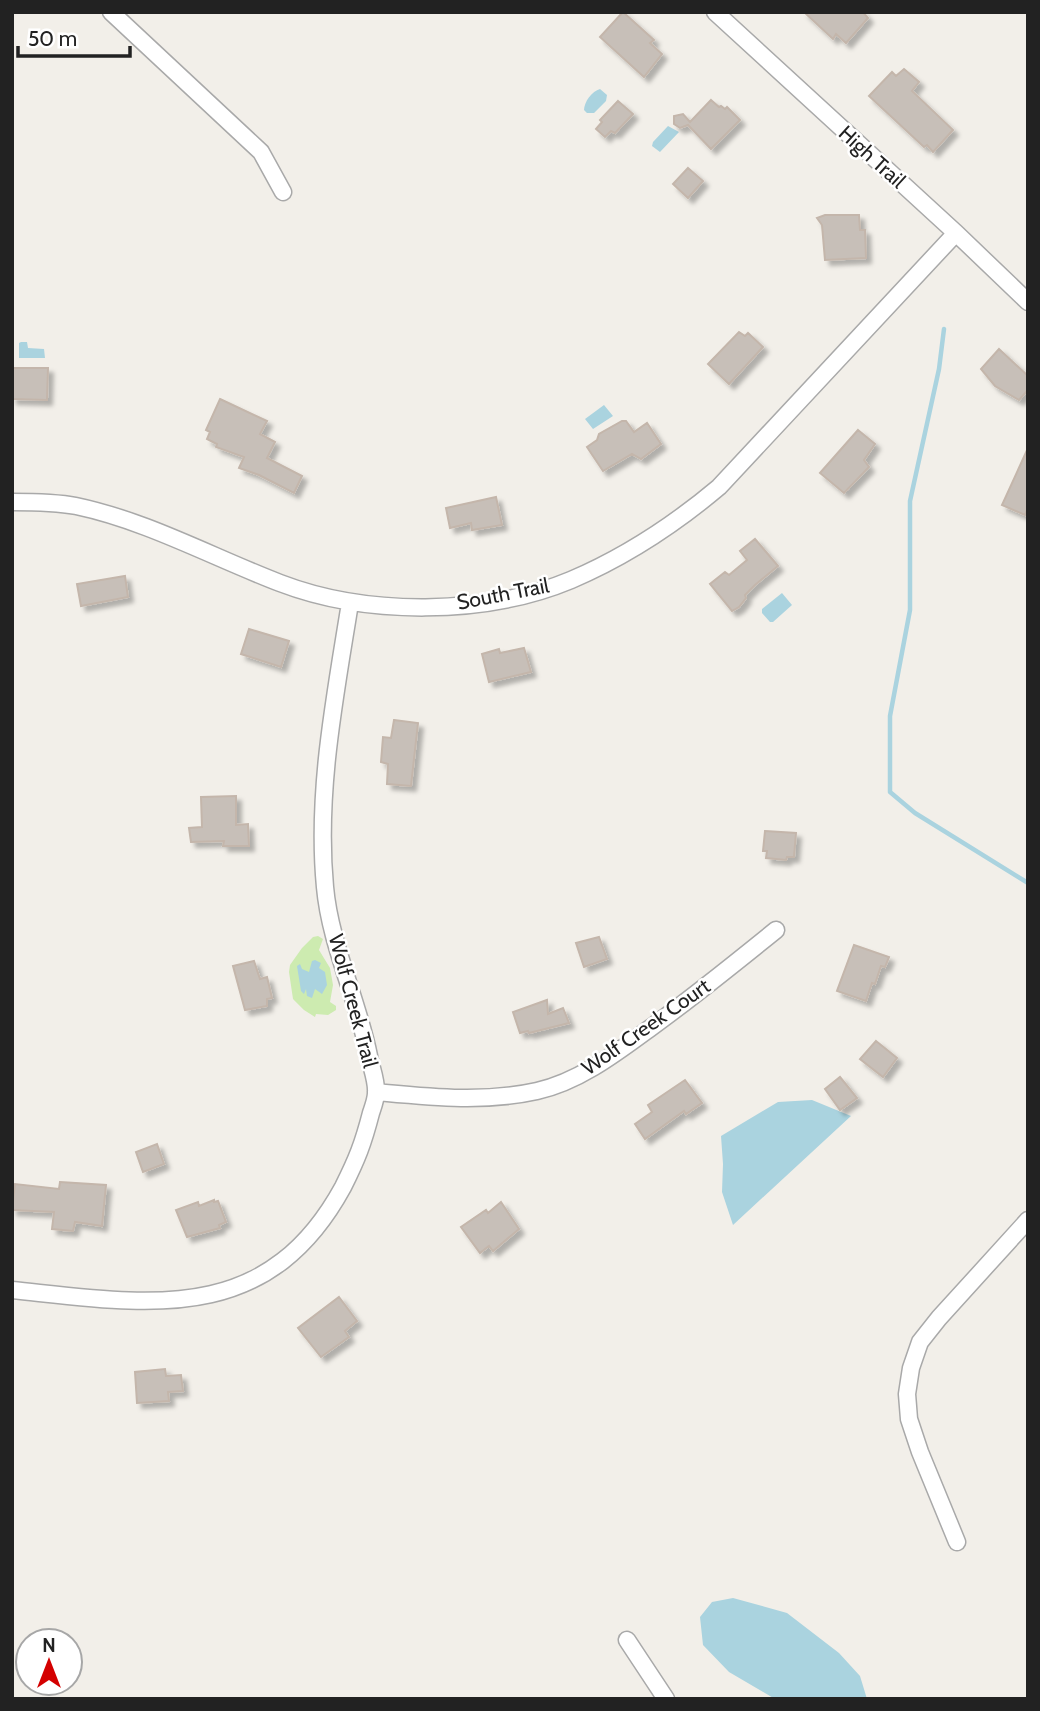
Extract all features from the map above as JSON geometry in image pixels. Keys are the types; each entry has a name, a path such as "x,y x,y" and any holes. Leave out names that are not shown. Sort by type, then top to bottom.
{"street":[{"path":"111,12 261,152 283,192"},
{"name":"High Trail","path":"715,12 1028,302"},
{"name":"South Trail","path":"12,502 73,506 110,515 167,535 283,584 350,603 375,606 437,606 523,595 569,580 612,560 689,513 719,487 956,233"},
{"name":"Wolf Creek Trail","path":"12,1290 131,1302 174,1302 224,1292 266,1272 309,1239 362,1152 376,1092 363,1028 340,955 325,889 323,813 329,730 350,603"},
{"name":"Wolf Creek Court","path":"376,1092 465,1099 490,1098 539,1090 570,1079 598,1064 642,1034 776,930"},
{"path":"957,1542 909,1419 907,1394 911,1368 920,1342 1028,1220"},
{"path":"627,1640 666,1699"}],"green space":[{"path":"313,937 323,939 319,950 330,968 333,985 330,1002 336,1006 336,1010 328,1015 316,1014 315,1017 293,999 289,972 290,965 302,948"}],"water":[{"path":"600,89 607,95 606,101 594,113 587,113 584,107 587,100"},
{"path":"668,126 679,132 660,152 652,146 653,142"},
{"path":"21,342 27,342 28,348 44,349 45,358 19,358"},
{"path":"604,405 613,416 593,429 585,419"},
{"path":"782,593 792,605 770,622 762,609"},
{"path":"312,961 321,963 319,968 325,972 327,985 322,994 315,989 312,998 307,996 306,989 304,994 301,991 297,966 300,964 302,969 309,972"},
{"path":"812,1100 851,1116 733,1225 722,1192 721,1136 778,1102"},
{"path":"733,1598 787,1613 839,1653 860,1676 867,1699 775,1699 729,1672 703,1645 700,1617 712,1602"}],"building":[{"path":"623,12 654,40 650,43 662,54 644,77 600,37"},
{"path":"804,12 863,12 868,18 846,43 836,34 833,39"},
{"path":"904,69 919,82 912,91 953,130 933,152 927,145 924,147 869,96 892,72 896,76"},
{"path":"711,100 719,107 727,107 740,120 711,149 688,125 680,128 674,124 674,116 683,114 690,122"},
{"path":"618,101 633,114 615,133 611,131 605,137 596,129 602,122 600,120"},
{"path":"688,168 703,181 688,198 673,184"},
{"path":"825,215 859,215 860,230 865,230 866,258 825,260 822,225 817,218"},
{"path":"739,332 745,336 748,333 763,347 729,384 708,364"},
{"path":"999,349 1028,376 1028,390 1019,400 995,386 981,369"},
{"path":"12,368 48,368 47,400 12,399"},
{"path":"220,399 267,421 260,434 275,442 267,458 302,476 294,493 239,468 244,457 216,447 217,444 207,439 210,432 206,430"},
{"path":"626,421 634,432 647,423 661,444 641,459 632,454 603,471 587,447 597,440 599,434"},
{"path":"858,430 875,444 864,460 869,467 844,493 820,473"},
{"path":"1028,448 1028,508 1025,515 1002,505"},
{"path":"496,497 502,525 472,530 471,523 450,528 446,508"},
{"path":"755,539 778,566 755,585 745,595 746,598 739,607 732,611 710,584 725,572 729,575 747,560 740,551"},
{"path":"125,576 128,597 81,606 77,584"},
{"path":"249,629 289,641 281,667 241,654"},
{"path":"524,648 531,672 489,682 482,654 499,649 500,653"},
{"path":"394,720 418,723 411,786 387,784 388,764 381,762 383,737 391,738"},
{"path":"236,796 236,825 248,824 249,846 223,846 224,841 191,842 189,828 202,827 201,797"},
{"path":"765,831 796,833 794,857 787,857 786,860 766,858 767,851 763,851"},
{"path":"599,937 607,959 584,967 576,943"},
{"path":"854,945 889,957 885,967 881,966 875,984 872,983 866,1001 837,991"},
{"path":"254,961 260,979 267,977 272,998 267,999 267,1006 245,1010 233,966"},
{"path":"547,1000 548,1014 563,1008 569,1023 520,1033 513,1012"},
{"path":"876,1041 897,1058 883,1077 860,1059"},
{"path":"840,1077 857,1098 840,1110 825,1089"},
{"path":"685,1080 702,1103 686,1114 684,1111 645,1139 635,1124 652,1112 648,1105"},
{"path":"157,1144 164,1164 143,1172 136,1152"},
{"path":"60,1182 106,1185 102,1226 75,1222 73,1231 52,1229 54,1212 12,1210 15,1184 59,1189"},
{"path":"218,1201 226,1222 219,1225 220,1228 187,1237 176,1210 198,1202 199,1206"},
{"path":"501,1202 519,1229 493,1251 489,1246 480,1253 461,1227 486,1210 488,1213"},
{"path":"339,1297 357,1321 345,1331 349,1337 321,1357 298,1328"},
{"path":"165,1369 166,1376 181,1375 183,1391 168,1392 169,1401 137,1403 135,1372"}],"waterway":[{"path":"944,329 939,369 910,501 910,610 890,716 890,792 915,813 1028,883"}]}
